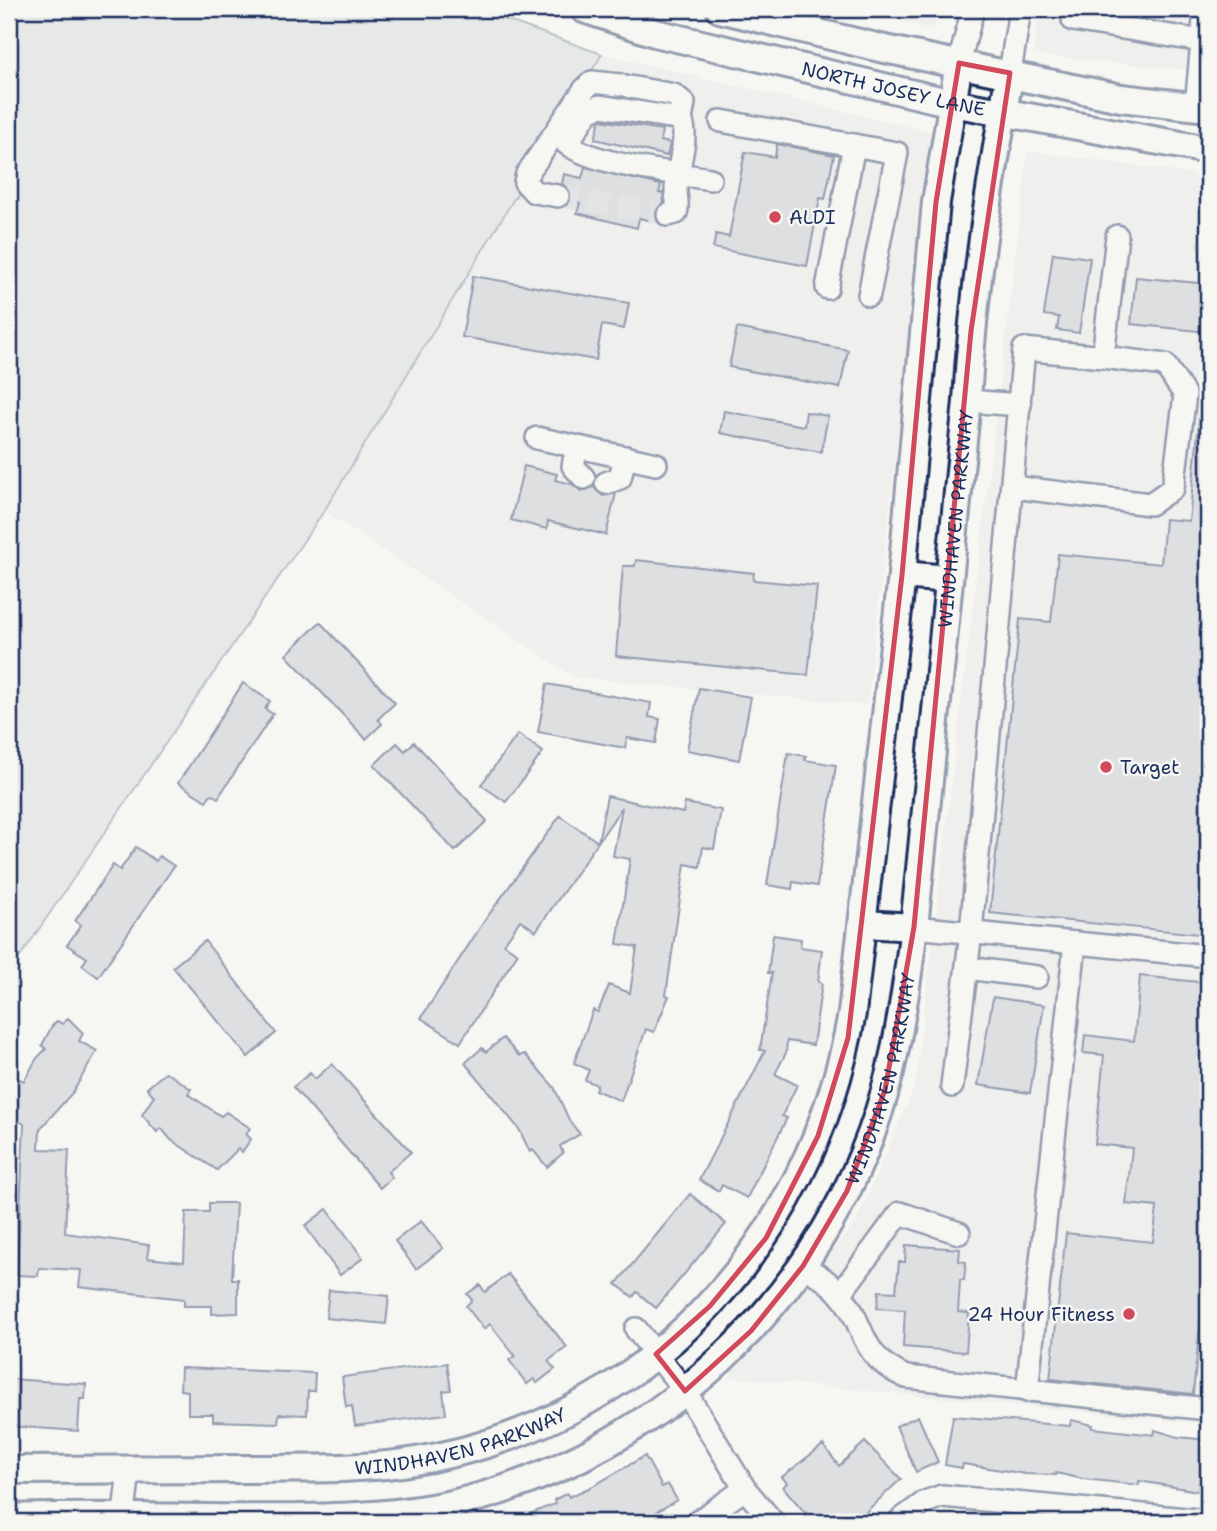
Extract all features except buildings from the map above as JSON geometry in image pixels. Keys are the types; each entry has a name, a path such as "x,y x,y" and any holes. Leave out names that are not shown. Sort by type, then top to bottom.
{"main road":[{"name":"NORTH JOSEY LANE","path":"584,9 655,33 953,103 1208,150"},
{"name":"NORTH JOSEY LANE","path":"720,9 880,48 1121,98 1202,108"},
{"name":"WINDHAVEN PARKWAY","path":"9,1470 346,1468 396,1464 501,1438 561,1412 611,1385 656,1353 710,1306 766,1238 804,1168 829,1107 843,1061 864,924 902,575 936,202 959,63"},
{"name":"WINDHAVEN PARKWAY","path":"9,1518 124,1521 341,1517 389,1514 449,1504 500,1490 570,1460 655,1413 685,1391 751,1331 803,1266 847,1191 872,1134 894,1054 914,927 967,401 971,331 984,222 1010,73"},
{"path":"902,575 949,579"},
{"path":"864,924 914,927"}],"street":[{"name":"WINDHAVEN PARKWAY","path":"959,63 973,9"},
{"name":"WINDHAVEN PARKWAY","path":"1010,73 1020,9"},
{"path":"1074,9 1073,20 1206,42"},
{"path":"1202,108 1205,9"},
{"path":"558,196 534,192 525,182 527,174 592,82 625,86 674,95 684,103 681,119 685,128 677,173 678,207 677,213 668,215"},
{"path":"681,119 600,106 588,111 567,144 583,155 710,179"},
{"path":"721,121 897,153 869,295"},
{"path":"827,288 854,145"},
{"path":"1103,357 1117,236"},
{"path":"952,1086 971,932 1024,349 1165,365 1185,395 1173,488 1150,504 1013,487"},
{"path":"967,401 1020,405"},
{"path":"537,438 656,464"},
{"path":"577,447 573,466 584,478"},
{"path":"606,483 620,478 625,457"},
{"path":"914,927 1208,956"},
{"path":"1027,1391 1075,943"},
{"path":"967,968 1037,977"},
{"path":"841,1294 900,1213 958,1233"},
{"path":"803,1266 841,1294 871,1352 893,1372 925,1381 1208,1409"},
{"path":"636,1329 685,1391 746,1489 773,1522"},
{"path":"124,1521 129,1469"},
{"path":"698,1522 746,1489"},
{"path":"898,1522 925,1502 942,1496 1023,1513 1208,1521"}],"highlighted area":[{"path":"959,63 1010,73 971,331 914,927 885,1090 847,1191 803,1266 751,1331 685,1391 656,1354 710,1306 766,1238 818,1136 848,1038 902,575 936,202"}],"shaded area":[{"path":"9,9 475,9 602,54 324,511 9,973"},
{"path":"860,9 940,9 933,30"},
{"path":"1039,9 1208,9 1208,72 1033,55"},
{"path":"602,54 932,132 867,705 574,677 324,511"},
{"path":"1028,151 1208,176 1208,1424 729,1377 856,1222 915,1086"}],"tunnel":[{"path":"558,196 668,215"}],"place":[{"name":"ALDI","path":"775,217"},
{"name":"Target","path":"1106,767"},
{"name":"24 Hour Fitness","path":"1129,1314"}]}
